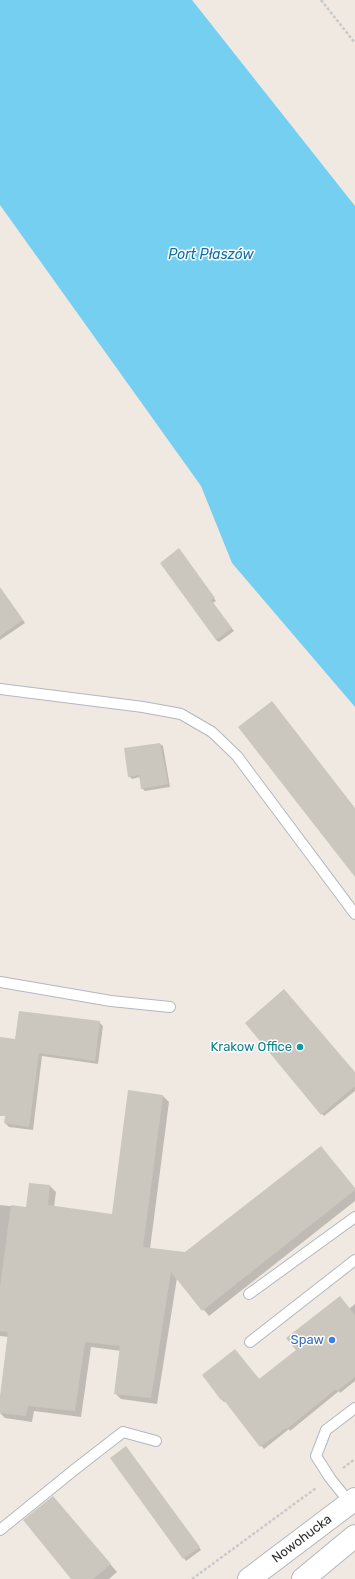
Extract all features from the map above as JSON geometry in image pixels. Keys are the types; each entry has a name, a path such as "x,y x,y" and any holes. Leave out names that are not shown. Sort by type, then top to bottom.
{"main road":[{"name":"Nowohucka","path":"250,1579 352,1501"},
{"path":"303,1579 355,1536"}],"lane":[{"path":"0,689 142,706 181,714 212,732 237,756 355,914"},
{"path":"0,982 110,1001 170,1007"},
{"path":"249,1294 355,1217"},
{"path":"250,1342 355,1260"},
{"path":"352,1501 330,1478 316,1456 326,1430 355,1408"},
{"path":"0,1530 68,1474 123,1432 156,1441"}],"path":[{"path":"321,0 355,43"},
{"path":"192,1579 355,1459"}],"water":[{"name":"Port Płaszów","path":"0,0 192,0 355,206 355,707 232,563 201,486 0,205"}],"building":[{"path":"179,548 215,598 211,600 232,628 216,640 160,563"},
{"path":"0,587 23,620 0,636"},
{"path":"272,701 355,808 355,877 238,727"},
{"path":"160,743 168,784 141,789 139,775 128,777 124,748"},
{"name":"Krakow Office","path":"284,989 355,1072 355,1086 321,1115 245,1023"},
{"path":"19,1011 100,1021 95,1061 39,1053 29,1127 4,1123 5,1116 0,1116 0,1037 15,1039"},
{"path":"128,1090 163,1095 143,1247 185,1252 321,1146 355,1188 355,1190 202,1311 171,1272 151,1398 114,1394 120,1346 85,1342 75,1411 28,1406 26,1416 0,1413 0,1396 8,1332 0,1331 0,1287 11,1205 26,1207 29,1183 50,1185 48,1205 112,1214"},
{"name":"Spaw","path":"340,1296 355,1315 355,1377 337,1391 336,1389 287,1429 286,1428 260,1447 223,1399 221,1400 202,1375 235,1349 259,1379 296,1350 286,1338"},
{"path":"126,1446 200,1547 183,1559 110,1458"},
{"path":"53,1496 111,1564 93,1579 71,1579 23,1520"}],"place":[{"name":"Krakow Office","path":"300,1047"},
{"name":"Spaw","path":"332,1340"}]}
